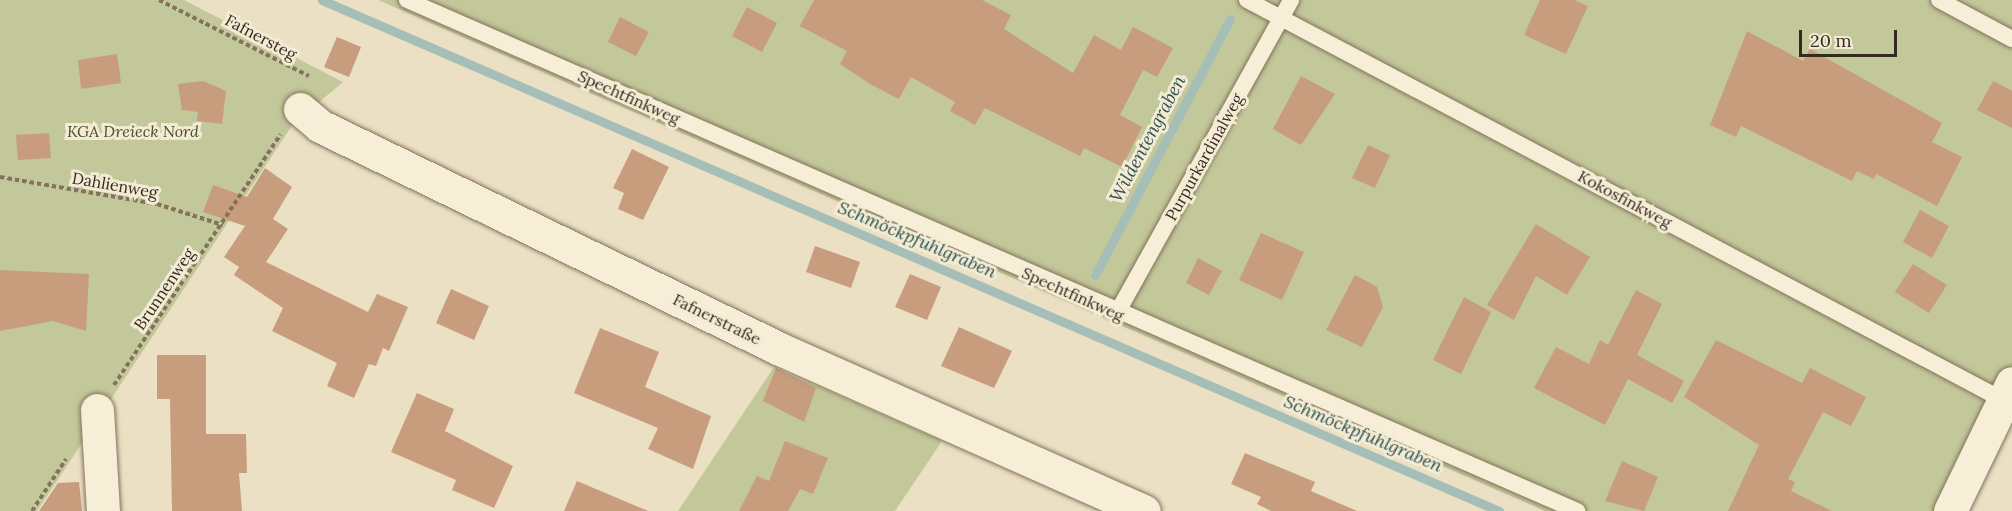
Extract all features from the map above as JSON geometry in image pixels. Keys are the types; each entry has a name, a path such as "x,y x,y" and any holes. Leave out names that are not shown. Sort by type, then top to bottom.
{"street":[{"name":"Fafnerstraße","path":"300,109 320,126 782,350 1144,511"},
{"path":"1950,511 2007,392"},
{"path":"97,410 103,511"}],"lane":[{"name":"Spechtfinkweg","path":"407,0 1117,313 1577,511"},
{"name":"Kokosfinkweg","path":"1246,0 2007,392"},
{"name":"Purpurkardinalweg","path":"1117,313 1291,0"},
{"path":"1939,0 2012,39"}],"path":[{"name":"Fafnersteg","path":"159,0 317,81"},
{"name":"Brunnenweg","path":"32,511 317,81"},
{"name":"Dahlienweg","path":"0,177 157,204 223,225"}],"green space":[{"name":"KGA Dreieck Nord","path":"0,0 184,0 343,82 293,124 37,511 0,511"},
{"path":"378,0 2012,0 2012,383 1950,511 1545,511"},
{"path":"774,367 942,441 895,511 678,511"}],"building":[{"path":"814,0 982,0 1011,15 1004,29 1073,73 1094,35 1121,50 1133,27 1173,48 1157,77 1143,70 1120,115 1142,127 1122,167 1084,148 1080,156 985,108 975,125 950,111 955,102 911,77 899,99 870,84 840,64 847,51 800,26"},
{"path":"1540,0 1574,0 1588,6 1566,54 1524,35"},
{"path":"747,7 777,23 762,52 732,36"},
{"path":"620,17 649,32 636,56 608,42"},
{"path":"1747,31 1803,61 1810,49 1942,123 1932,142 1962,157 1937,206 1876,174 1874,179 1857,171 1852,181 1741,126 1736,137 1710,125"},
{"path":"337,37 361,47 349,77 324,67"},
{"path":"117,54 121,83 81,89 78,60"},
{"path":"1301,76 1335,94 1301,145 1273,129"},
{"path":"203,81 226,91 222,124 197,121 198,112 182,110 178,84"},
{"path":"1993,81 2012,91 2012,128 1977,110"},
{"path":"49,133 51,158 18,160 16,135"},
{"path":"1368,145 1390,155 1375,188 1352,178"},
{"path":"632,149 669,167 643,220 618,209 624,193 613,188"},
{"path":"265,168 292,187 273,219 288,229 266,262 368,312 377,294 408,307 389,351 383,348 376,366 369,364 354,398 327,386 337,363 272,331 283,308 234,275 239,267 224,257 245,226 203,212 213,185 247,197"},
{"path":"1920,210 1949,226 1932,258 1903,242"},
{"path":"1536,224 1590,257 1567,295 1536,276 1514,320 1487,305"},
{"path":"1261,233 1304,252 1282,300 1239,280"},
{"path":"815,246 860,262 851,288 806,272"},
{"path":"1198,258 1222,271 1209,295 1186,283"},
{"path":"1913,264 1947,285 1929,313 1895,292"},
{"path":"0,270 89,274 86,331 53,321 0,331"},
{"path":"910,274 941,287 927,320 895,307"},
{"path":"1355,275 1377,287 1383,307 1362,347 1326,330"},
{"path":"451,289 489,306 474,340 436,323"},
{"path":"1636,290 1662,304 1637,355 1684,381 1672,403 1628,379 1605,425 1534,388 1556,347 1589,364 1600,340 1608,345"},
{"path":"1464,297 1491,312 1461,374 1433,360"},
{"path":"959,327 1012,351 994,388 941,366"},
{"path":"600,328 659,352 645,387 711,416 693,469 648,449 658,428 574,393"},
{"path":"1716,340 1802,383 1810,368 1866,397 1851,426 1823,412 1788,479 1795,482 1791,491 1832,511 1728,511 1759,445 1684,397"},
{"path":"157,355 206,355 206,434 246,434 247,473 239,473 242,511 172,511 170,399 157,399"},
{"path":"776,368 816,388 804,422 763,401"},
{"path":"417,393 454,409 445,431 513,466 494,508 452,490 456,480 391,452"},
{"path":"785,441 828,458 813,494 800,489 788,511 739,511 757,476 769,481"},
{"path":"1245,453 1315,482 1311,491 1357,511 1271,511 1257,504 1261,497 1231,484"},
{"path":"1622,461 1658,477 1644,511 1605,501"},
{"path":"577,481 648,511 564,511"},
{"path":"79,482 82,511 39,511 58,483"}],"waterway":[{"name":"Schmöckpfuhlgraben","path":"322,0 1499,511"},
{"name":"Wildentengraben","path":"1095,275 1230,19"}]}
